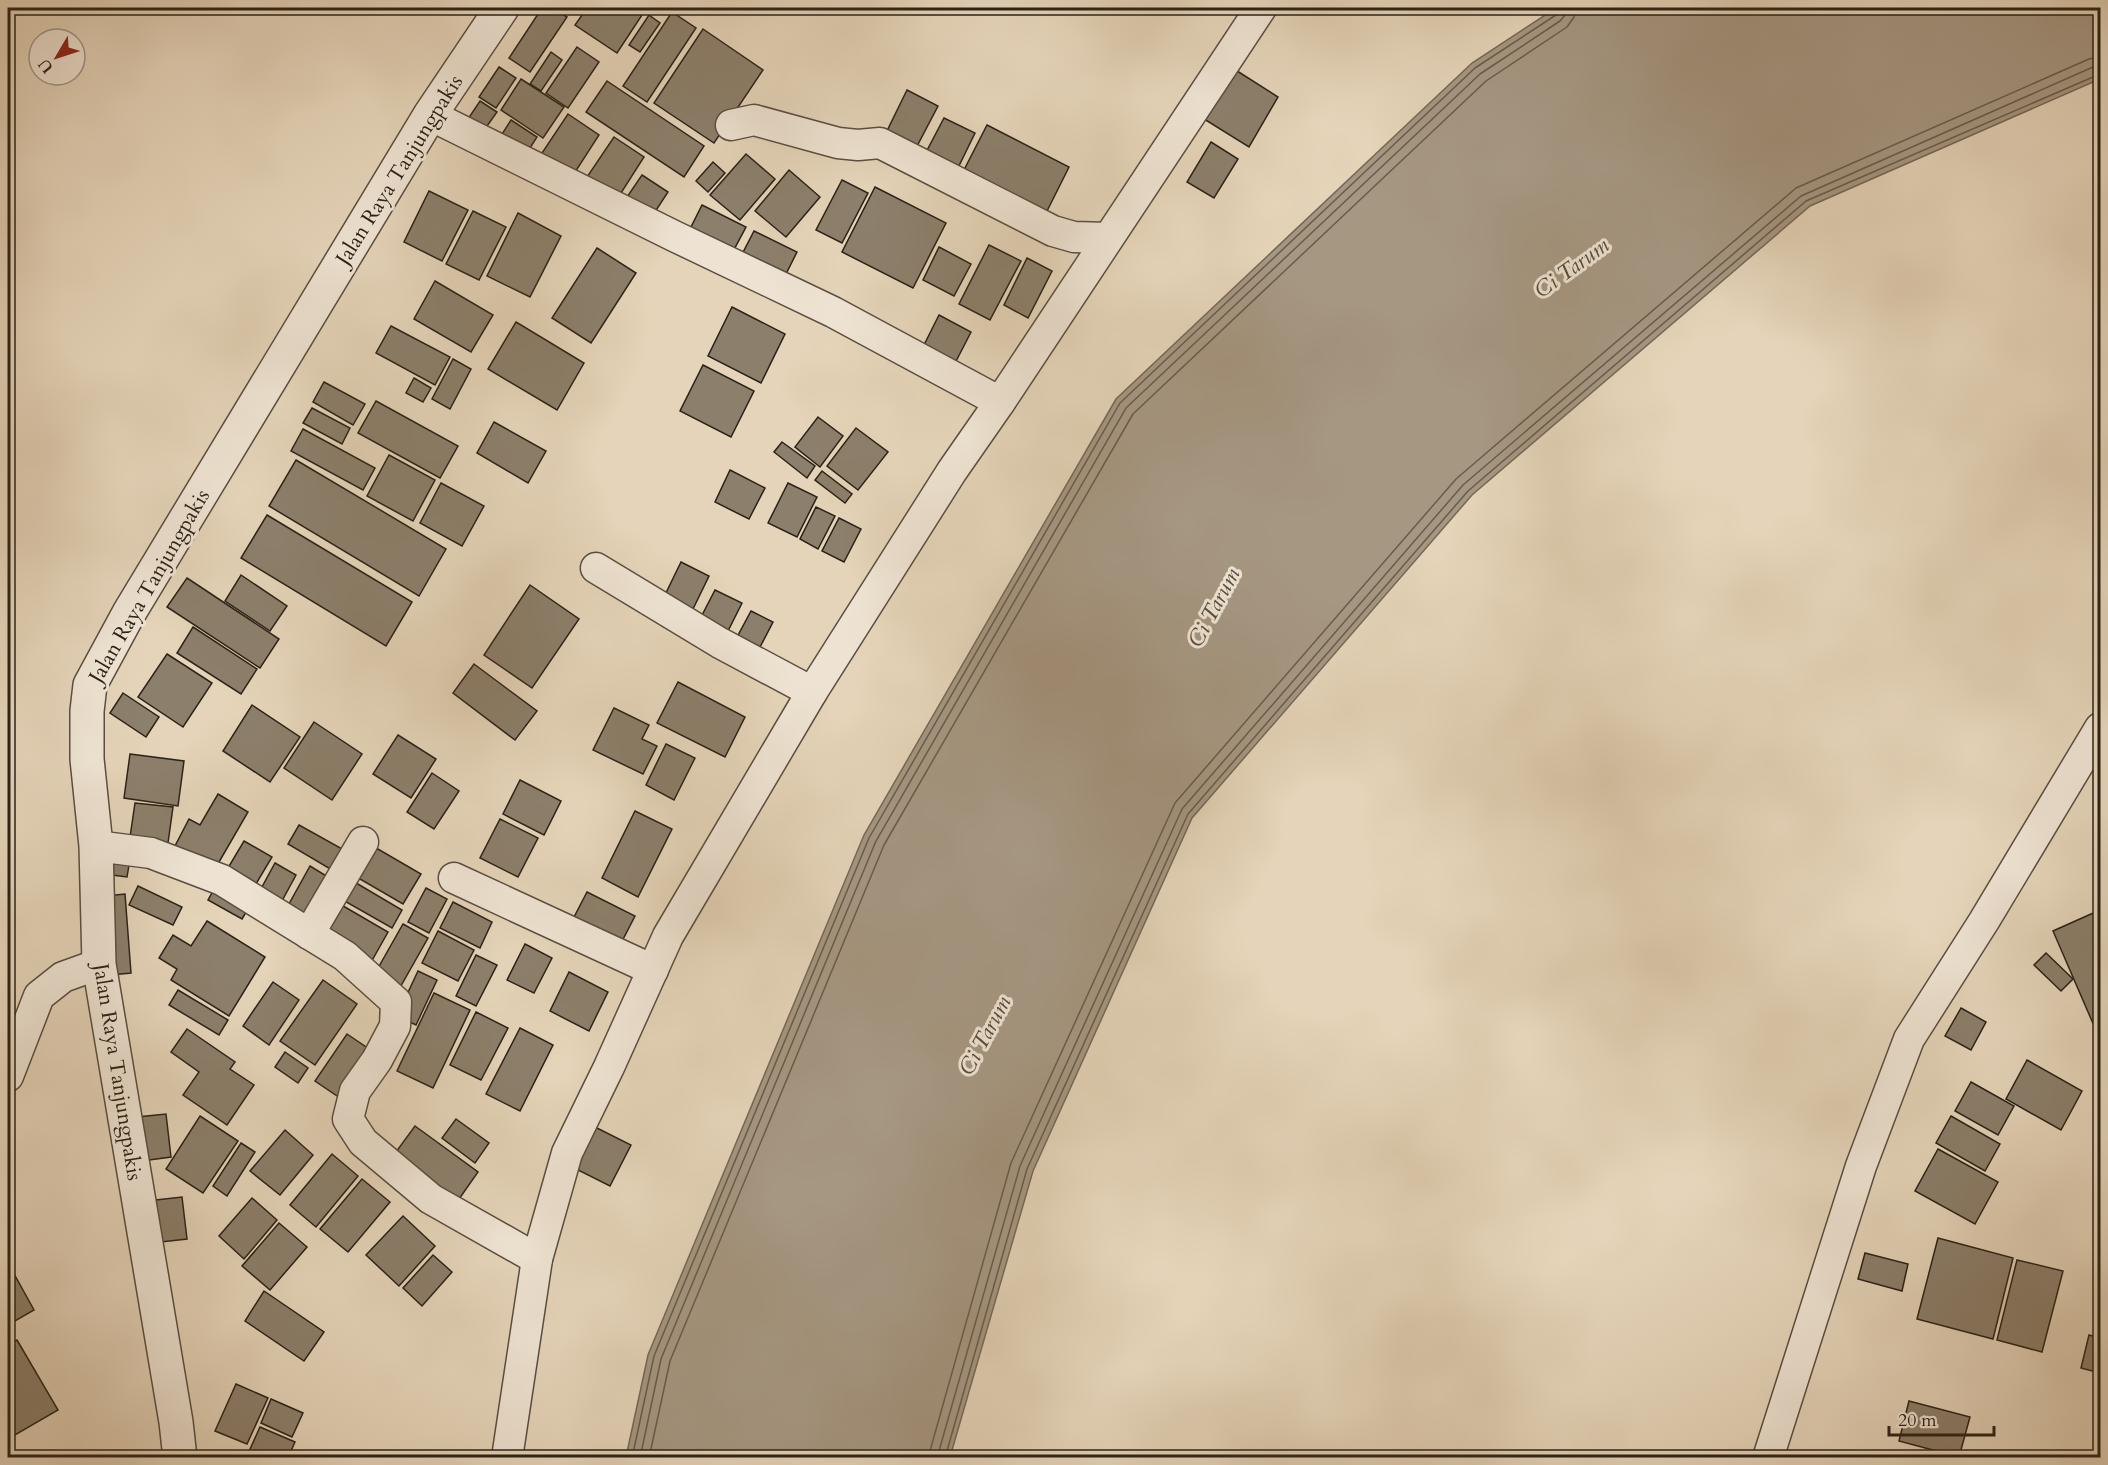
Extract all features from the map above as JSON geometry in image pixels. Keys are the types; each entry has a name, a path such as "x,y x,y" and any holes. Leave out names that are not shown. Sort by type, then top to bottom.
{"street":[{"name":"Jalan Raya Tanjungpakis","path":"180,1458 176,1422 80,971 96,846 87,759 87,711 90,685 129,613 430,115 502,8"},
{"path":"507,1458 537,1258 567,1153 668,936 812,692 952,471 1261,8"},
{"path":"430,115 833,312 1000,402"},
{"path":"731,125 754,120 838,143 858,145 880,143 1053,231 1074,237 1108,238"},
{"path":"596,568 720,643 812,692"},
{"path":"1768,1458 1861,1166 1909,1039 1984,921 2100,728"},
{"path":"309,934 363,842"},
{"path":"96,846 151,853 222,880 345,956 396,1002 395,1026 377,1060 355,1091 348,1119 363,1142 431,1199 537,1258"},
{"path":"454,878 653,969"},
{"path":"8,1076 39,996 80,971"}],"water":[{"name":"Ci Tarum","path":"1556,8 2100,8 2100,79 1810,206 1472,495 1192,818 1033,1171 950,1457 626,1457 648,1355 864,835 1116,399 1472,63"}],"building":[{"path":"542,8 553,8 567,17 530,72 509,58"},
{"path":"561,8 574,8 570,14"},
{"path":"587,8 637,8 644,12 617,53 575,25"},
{"path":"672,12 696,28 647,102 623,86"},
{"path":"649,15 660,23 640,52 629,45"},
{"path":"703,29 763,70 714,143 654,103"},
{"path":"577,47 599,62 568,108 546,93"},
{"path":"551,52 562,60 541,91 530,84"},
{"path":"499,67 516,78 496,108 479,97"},
{"path":"1234,69 1278,97 1249,147 1204,119"},
{"path":"521,79 564,107 543,138 501,110"},
{"path":"607,81 704,146 684,177 586,112"},
{"path":"907,90 938,106 915,150 885,135"},
{"path":"480,101 497,112 480,136 464,125"},
{"path":"568,114 599,135 570,180 538,159"},
{"path":"944,118 975,133 954,176 922,160"},
{"path":"511,120 537,137 523,159 497,142"},
{"path":"987,125 1069,167 1045,215 963,172"},
{"path":"614,137 644,157 614,204 583,183"},
{"path":"1211,142 1238,159 1214,198 1187,182"},
{"path":"746,154 775,179 740,220 710,195"},
{"path":"713,162 725,173 708,192 696,181"},
{"path":"789,170 820,197 786,237 755,211"},
{"path":"642,175 668,192 653,215 627,197"},
{"path":"842,180 868,193 842,243 816,230"},
{"path":"875,187 946,223 913,288 842,252"},
{"path":"429,191 468,210 442,261 404,242"},
{"path":"702,205 746,227 729,259 686,237"},
{"path":"473,211 506,227 479,280 446,264"},
{"path":"518,213 561,236 530,297 487,276"},
{"path":"754,231 797,252 781,284 738,262"},
{"path":"989,245 1021,261 990,320 959,304"},
{"path":"939,247 971,264 954,296 923,280"},
{"path":"597,248 636,273 591,343 552,318"},
{"path":"1027,258 1052,271 1028,318 1004,305"},
{"path":"435,281 493,315 471,352 414,319"},
{"path":"732,307 785,334 761,383 708,356"},
{"path":"939,315 971,332 952,369 920,353"},
{"path":"516,322 584,363 557,410 488,369"},
{"path":"391,326 450,357 435,385 376,353"},
{"path":"453,359 471,369 450,409 432,399"},
{"path":"703,365 754,391 731,437 680,411"},
{"path":"414,378 431,388 423,402 406,393"},
{"path":"324,382 365,404 353,425 313,402"},
{"path":"376,401 458,446 440,478 358,433"},
{"path":"312,408 350,428 342,444 303,423"},
{"path":"818,417 843,436 820,467 795,447"},
{"path":"494,422 546,451 528,483 477,453"},
{"path":"856,428 888,452 858,490 827,466"},
{"path":"303,429 375,468 363,490 291,451"},
{"path":"782,442 815,466 807,478 774,452"},
{"path":"389,455 435,480 413,521 367,496"},
{"path":"296,460 446,549 419,596 269,506"},
{"path":"730,470 765,488 749,519 715,502"},
{"path":"822,471 852,494 845,503 815,480"},
{"path":"441,483 484,506 462,546 420,523"},
{"path":"788,483 817,497 797,537 768,523"},
{"path":"816,507 835,516 818,549 800,539"},
{"path":"267,515 412,602 386,646 241,558"},
{"path":"839,518 861,529 844,562 822,551"},
{"path":"681,562 709,576 692,611 664,597"},
{"path":"241,575 287,606 270,631 225,601"},
{"path":"187,578 279,639 260,668 167,607"},
{"path":"530,585 579,619 532,688 484,655"},
{"path":"715,590 742,603 724,639 697,625"},
{"path":"751,611 773,622 758,651 736,639"},
{"path":"193,627 257,669 241,694 177,653"},
{"path":"167,654 212,683 183,727 138,697"},
{"path":"474,664 537,711 515,740 453,693"},
{"path":"678,682 745,717 725,757 657,723"},
{"path":"123,693 159,717 146,737 110,713"},
{"path":"252,705 300,737 270,782 223,751"},
{"path":"614,708 649,725 642,739 657,746 643,774 593,750"},
{"path":"314,722 362,754 332,800 284,768"},
{"path":"398,735 436,759 411,798 373,774"},
{"path":"666,744 695,758 674,800 646,785"},
{"path":"130,754 184,761 178,806 124,798"},
{"path":"432,773 459,791 434,829 407,812"},
{"path":"520,780 561,801 544,835 503,814"},
{"path":"218,794 248,812 215,869 175,846 189,819 200,825"},
{"path":"135,803 173,807 167,850 129,844"},
{"path":"635,811 672,829 638,897 602,878"},
{"path":"500,819 538,838 518,877 480,858"},
{"path":"299,825 344,850 332,870 288,844"},
{"path":"244,841 272,857 250,894 222,878"},
{"path":"371,845 421,874 403,904 353,875"},
{"path":"107,850 131,853 127,877 104,874"},
{"path":"275,863 296,875 277,910 256,898"},
{"path":"310,866 328,877 302,923 284,913"},
{"path":"351,880 402,910 392,928 341,899"},
{"path":"217,884 251,904 242,919 208,900"},
{"path":"138,886 182,907 173,925 129,905"},
{"path":"426,888 447,899 429,933 408,922"},
{"path":"587,892 635,916 619,947 571,923"},
{"path":"125,894 131,973 111,975 105,896"},
{"path":"453,902 492,922 480,948 440,928"},
{"path":"338,903 388,932 370,964 320,936"},
{"path":"2100,910 2100,1034 2098,1035 2053,931"},
{"path":"207,921 265,957 229,1016 171,980 177,969 159,958 173,935 191,946"},
{"path":"403,924 428,938 398,991 373,977"},
{"path":"438,931 474,950 458,981 422,963"},
{"path":"525,944 552,958 534,993 507,980"},
{"path":"2046,953 2073,979 2061,991 2034,965"},
{"path":"476,955 497,965 476,1006 456,996"},
{"path":"418,971 437,980 416,1025 397,1016"},
{"path":"569,972 608,992 589,1031 550,1011"},
{"path":"323,980 357,1004 315,1065 280,1041"},
{"path":"273,982 299,1000 269,1045 243,1026"},
{"path":"178,990 228,1020 219,1035 169,1005"},
{"path":"434,993 470,1010 433,1088 397,1071"},
{"path":"1961,1008 1986,1022 1971,1050 1945,1036"},
{"path":"476,1012 508,1028 481,1080 450,1065"},
{"path":"520,1028 553,1045 520,1111 486,1094"},
{"path":"187,1029 235,1062 230,1069 254,1085 227,1125 183,1095 199,1072 171,1052"},
{"path":"347,1034 378,1055 346,1102 315,1081"},
{"path":"285,1052 308,1068 298,1083 275,1067"},
{"path":"2027,1060 2082,1091 2061,1130 2006,1099"},
{"path":"1971,1082 2014,1106 1998,1135 1955,1111"},
{"path":"166,1114 171,1157 142,1161 137,1117"},
{"path":"200,1116 238,1141 203,1193 166,1169"},
{"path":"1951,1116 2000,1144 1985,1171 1936,1143"},
{"path":"456,1119 489,1143 475,1163 442,1138"},
{"path":"591,1125 631,1145 610,1186 570,1166"},
{"path":"415,1126 478,1172 457,1202 393,1156"},
{"path":"285,1130 313,1155 280,1195 250,1171"},
{"path":"241,1143 255,1152 227,1196 213,1186"},
{"path":"1938,1149 1998,1182 1975,1224 1915,1191"},
{"path":"332,1154 358,1176 316,1227 290,1205"},
{"path":"362,1179 390,1202 348,1252 320,1229"},
{"path":"182,1197 187,1239 152,1243 147,1201"},
{"path":"252,1198 277,1220 244,1259 219,1236"},
{"path":"403,1216 435,1246 399,1286 366,1255"},
{"path":"279,1223 307,1247 270,1290 242,1266"},
{"path":"1938,1238 2013,1258 1993,1339 1917,1319"},
{"path":"1865,1253 1908,1264 1902,1291 1858,1279"},
{"path":"433,1255 452,1272 422,1306 403,1288"},
{"path":"2017,1260 2063,1271 2042,1352 1997,1340"},
{"path":"8,1263 34,1310 8,1325"},
{"path":"264,1291 324,1332 304,1361 245,1321"},
{"path":"2089,1335 2100,1338 2100,1373 2081,1368"},
{"path":"17,1340 58,1410 8,1439 8,1345"},
{"path":"236,1384 268,1398 247,1444 215,1431"},
{"path":"271,1399 303,1413 292,1437 261,1423"},
{"path":"1909,1401 1970,1417 1959,1457 1899,1441"},
{"path":"260,1427 295,1442 288,1458 246,1458"}]}
